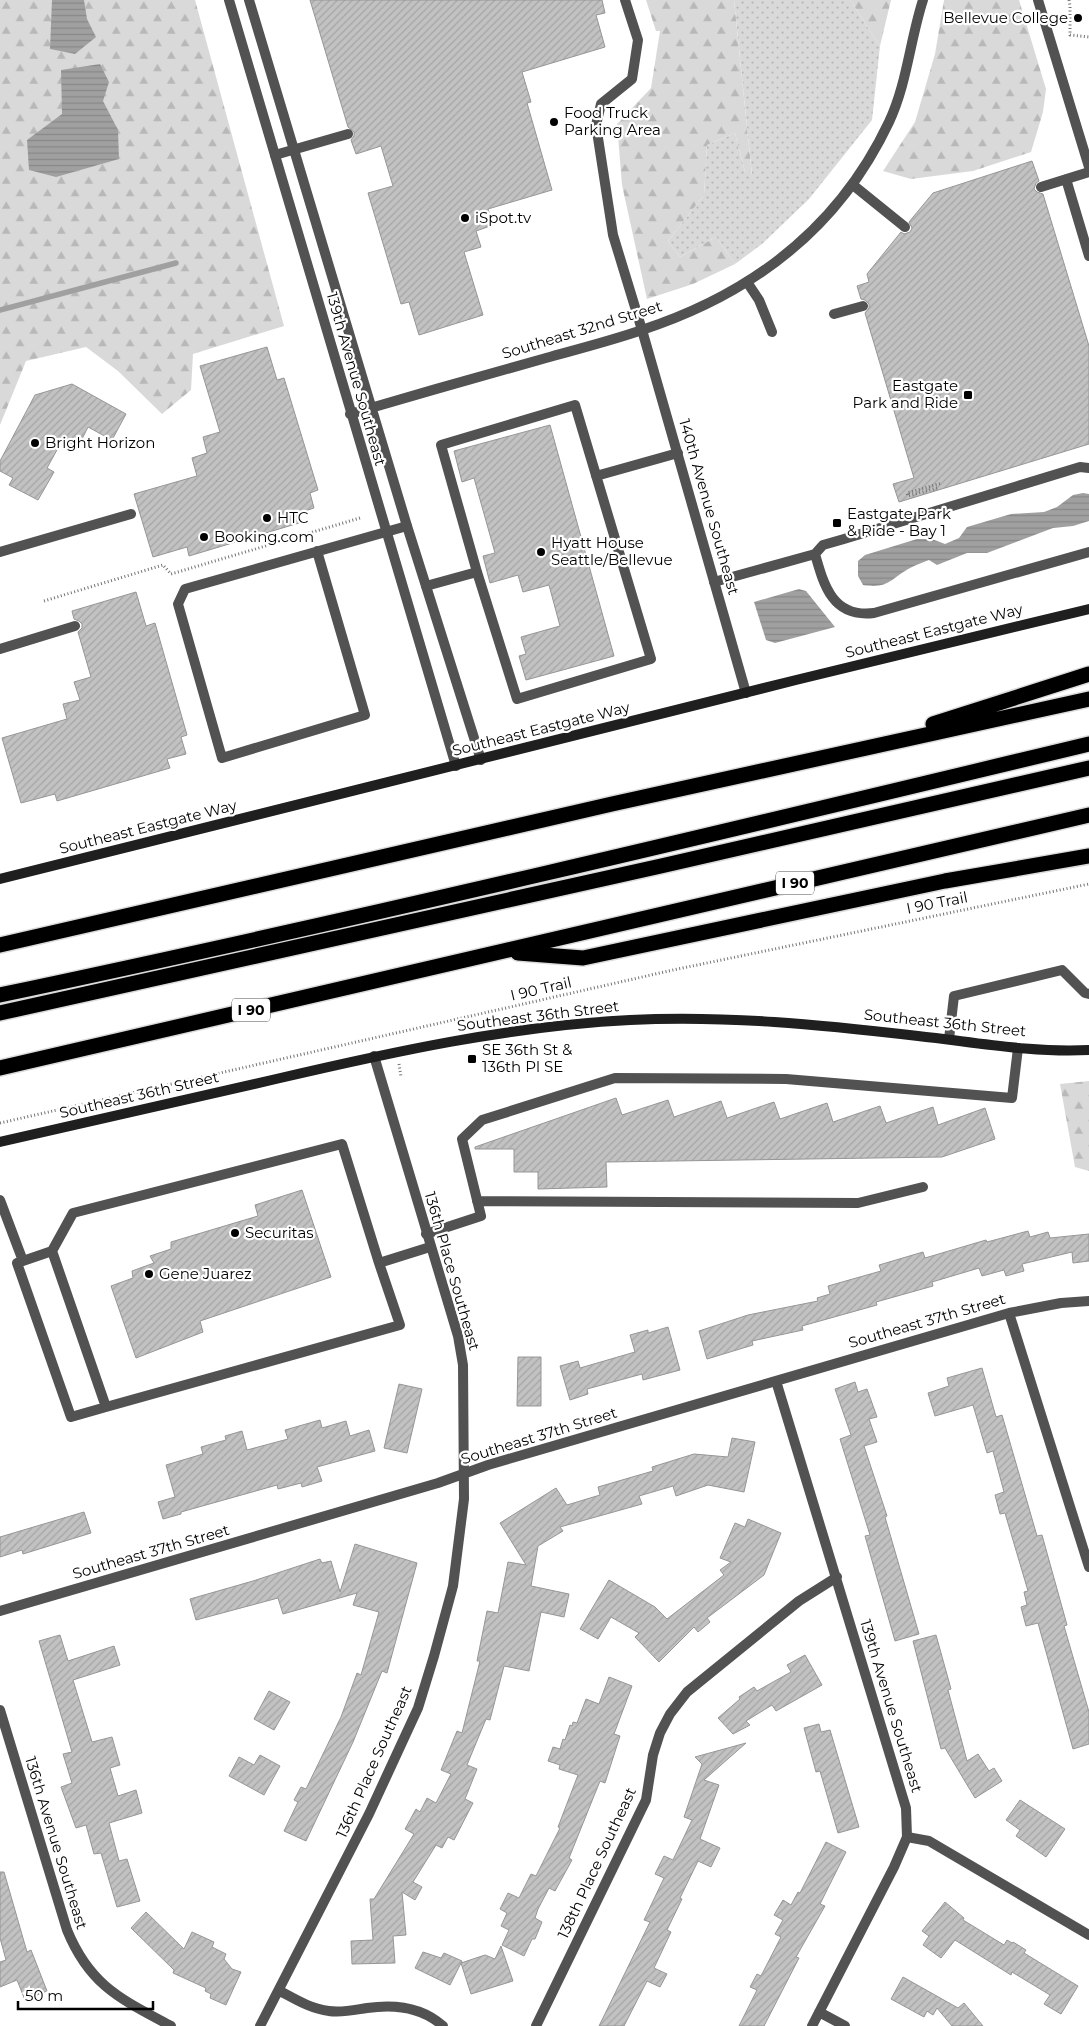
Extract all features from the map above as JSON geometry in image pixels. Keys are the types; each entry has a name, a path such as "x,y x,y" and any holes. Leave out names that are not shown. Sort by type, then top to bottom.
{"highway":[{"path":"841,752 1089,674"},
{"path":"0,945 841,752 1089,698"},
{"path":"0,995 213,950 605,860 1089,744"},
{"path":"0,1013 661,866 1089,768"},
{"name":"I 90","path":"0,1068 1089,815"},
{"path":"502,952 583,958 945,881 1089,856"}],"main road":[{"name":"Southeast Eastgate Way","path":"0,879 1089,609"},
{"name":"Southeast 36th Street","path":"0,1142 374,1056 539,1028 631,1020 737,1020 827,1025 1018,1048 1089,1050"}],"street":[{"name":"139th Avenue Southeast","path":"229,0 350,414 456,766"},
{"name":"139th Avenue Southeast","path":"249,0 407,526 481,760"},
{"name":"140th Avenue Southeast","path":"625,0 638,40 632,79 601,104 596,125 613,235 678,453 746,693"},
{"name":"Southeast 32nd Street","path":"350,414 642,330 709,303 747,282 808,237 853,185 882,135 895,107 923,0"},
{"path":"1038,0 1089,168"},
{"path":"275,155 348,134"},
{"path":"1041,187 1089,172"},
{"path":"1066,180 1089,256"},
{"path":"853,185 906,227"},
{"path":"747,282 759,300 772,332"},
{"path":"834,314 863,306"},
{"path":"575,405 596,476 651,659 517,699 477,572 441,445 575,405"},
{"path":"596,476 678,453"},
{"path":"714,582 815,554 823,545 1080,467 1089,468"},
{"path":"0,552 131,514"},
{"path":"317,551 365,715 222,758 178,604 185,590 317,551 407,526"},
{"path":"815,554 821,576 832,597 846,610 874,614 1089,552"},
{"path":"426,586 477,572"},
{"path":"0,650 75,626"},
{"path":"949,1039 954,996 1062,970 1085,993 1089,994"},
{"path":"426,1234 481,1216 462,1139 482,1120 616,1078 786,1080 1012,1098 1018,1048"},
{"name":"136th Place Southeast","path":"260,2026 280,1991 369,1814 418,1708 453,1586 464,1499 463,1366 458,1336 374,1056"},
{"path":"342,1144 400,1325 71,1418 17,1263 52,1250 73,1213 342,1144"},
{"path":"477,1201 858,1203 923,1187"},
{"path":"0,1200 22,1261"},
{"path":"379,1262 430,1247"},
{"path":"52,1250 106,1407"},
{"name":"Southeast 37th Street","path":"0,1611 438,1483 488,1465 1009,1312 1062,1303 1089,1301"},
{"path":"1009,1312 1089,1567"},
{"name":"139th Avenue Southeast","path":"776,1381 906,1808 907,1837 894,1867 812,2026"},
{"name":"138th Place Southeast","path":"536,2026 646,1800 653,1755 660,1733 670,1714 687,1692 799,1601 837,1577"},
{"name":"136th Avenue Southeast","path":"0,1710 64,1921 74,1948 99,1981 120,1999 171,2026"},
{"path":"907,1837 929,1841 1089,1935"},
{"path":"280,1991 306,2004 330,2012 387,2006 404,2007 436,2020 442,2026"},
{"path":"818,2012 845,2026"}],"path":[{"path":"1069,0 1070,34"},
{"path":"1064,36 1070,34 1089,37"},
{"path":"937,488 908,496 907,493 942,483"},
{"path":"44,601 163,565 171,574 360,518"},
{"name":"I 90 Trail","path":"0,1123 683,968 1089,884"}],"green space":[{"path":"0,0 195,0 284,326 193,354 191,390 162,414 118,371 86,347 26,361 0,425"},
{"path":"646,0 734,0 752,176 745,172 735,133 707,145 704,195 668,241 680,257 716,237 735,264 693,284 647,299 622,185 617,124 651,88 660,31 656,31"},
{"path":"734,0 850,0 880,46 872,120 809,199 762,244 735,264 716,237 680,257 668,241 704,195 707,145 735,133 745,172 752,175"},
{"path":"850,0 891,0 880,46"},
{"path":"944,0 1019,0 1046,89 1043,112 1031,152 973,171 911,179 883,171 915,122 935,54"},
{"path":"1089,1081 1089,1171 1075,1167 1060,1084"}],"shaded area":[{"path":"52,0 84,0 87,19 96,37 75,54 50,49"},
{"path":"100,64 109,82 103,101 118,130 119,159 56,177 29,170 27,140 62,114 61,70"},
{"path":"1089,494 1089,521 1073,526 1053,528 987,553 967,553 937,565 929,560 910,568 889,582 878,586 863,585 858,576 858,561 865,555 917,539 932,539 945,544 959,538 967,527 1011,514 1044,512 1057,507 1073,495"},
{"path":"799,589 806,591 835,627 775,643 766,640 754,602"}],"building":[{"path":"310,0 602,0 605,13 596,15 605,47 522,72 531,102 527,103 552,190 488,209 493,225 476,231 481,247 464,252 483,315 419,335 409,302 401,304 368,193 393,186 381,146 356,154 351,140 354,132 348,127"},
{"path":"1032,161 1039,181 1034,189 1043,194 1089,346 1089,444 899,502 893,484 914,478 865,313 869,308 869,304 861,299 857,286 869,282 867,274 901,232 904,234 910,232 912,228 909,222 933,193"},
{"path":"267,347 277,380 284,378 318,490 310,493 314,508 296,514 299,523 189,556 187,547 153,557 134,494 197,476 192,458 207,453 203,437 220,432 200,366"},
{"name":"Bright Horizon","path":"72,384 126,414 112,440 88,427 78,447 63,439 47,468 54,472 38,500 9,485 13,478 0,471 0,461 35,395"},
{"name":"Hyatt House Seattle/Bellevue","path":"550,425 614,656 526,680 519,656 526,654 521,637 560,626 549,585 523,592 518,575 490,583 483,556 495,553 474,478 462,482 454,451"},
{"path":"136,592 146,626 155,623 187,735 181,737 186,754 167,759 170,768 57,801 55,794 21,803 2,738 67,719 63,704 80,700 74,682 91,677 78,632 82,628 82,624 74,619 72,611"},
{"path":"616,1098 622,1115 668,1100 674,1117 721,1101 727,1118 774,1102 780,1119 827,1103 833,1122 880,1106 886,1123 933,1107 938,1125 985,1108 995,1139 942,1157 606,1162 607,1187 538,1189 538,1172 514,1172 514,1149 475,1149 475,1147"},
{"path":"302,1190 331,1277 200,1321 203,1332 136,1358 111,1286 133,1278 132,1271 154,1263 150,1256 171,1249 171,1242 258,1216 255,1205"},
{"path":"1028,1231 1030,1237 1048,1232 1050,1238 1089,1234 1089,1261 1073,1263 1072,1252 1022,1264 1024,1271 1006,1276 1004,1270 982,1276 979,1268 932,1282 933,1286 876,1302 877,1305 802,1326 803,1330 752,1341 753,1345 707,1359 699,1331 748,1315 818,1301 817,1298 830,1294 828,1286 881,1271 879,1265 923,1252 925,1258 986,1240 987,1242"},
{"path":"668,1327 680,1370 643,1380 642,1374 587,1389 588,1394 570,1400 560,1366 578,1361 580,1368 635,1352 630,1335 648,1330 648,1333"},
{"path":"518,1357 541,1357 541,1406 517,1406"},
{"path":"982,1368 996,1417 1002,1415 1037,1536 1042,1535 1067,1625 1064,1626 1089,1712 1089,1744 1073,1749 1038,1623 1026,1626 1021,1607 1027,1605 1024,1592 1028,1591 1005,1513 1000,1514 995,1495 1004,1492 993,1451 987,1453 973,1405 935,1416 928,1393 949,1386 947,1378"},
{"path":"855,1382 858,1392 867,1389 877,1417 869,1419 877,1442 864,1446 887,1516 885,1517 919,1634 895,1641 865,1536 870,1535 840,1439 851,1435 835,1389"},
{"path":"399,1384 422,1389 407,1453 384,1448"},
{"path":"320,1420 322,1428 346,1421 350,1436 369,1430 375,1451 317,1467 322,1481 302,1487 301,1483 278,1489 277,1485 181,1512 181,1514 163,1519 158,1502 175,1497 166,1465 203,1454 201,1447 226,1440 225,1436 242,1431 247,1450 288,1439 285,1430"},
{"path":"732,1438 755,1442 744,1492 708,1485 676,1496 673,1486 639,1496 642,1504 560,1527 563,1531 538,1546 531,1586 569,1594 564,1617 541,1612 529,1671 504,1666 490,1720 486,1719 467,1765 477,1769 465,1799 473,1803 454,1840 448,1837 442,1848 436,1845 413,1882 422,1887 415,1900 402,1892 406,1935 393,1936 395,1963 352,1964 351,1941 373,1940 370,1899 374,1899 414,1834 405,1829 416,1809 420,1812 427,1798 436,1803 451,1774 441,1770 457,1731 462,1733 480,1661 477,1661 487,1611 498,1613 508,1562 526,1565 500,1523 556,1488 567,1505 600,1495 598,1487 653,1471 652,1467 694,1454 728,1457"},
{"path":"84,1512 91,1533 23,1554 22,1550 0,1557 0,1537"},
{"path":"748,1519 781,1533 764,1575 707,1618 710,1622 698,1632 694,1627 659,1662 635,1637 639,1633 611,1617 598,1639 580,1629 609,1580 655,1607 667,1619 724,1575 720,1570 731,1562 720,1558 735,1523 745,1527"},
{"path":"355,1544 417,1563 387,1673 382,1671 353,1742 306,1841 284,1831 298,1802 294,1800 301,1787 306,1789 341,1717 357,1673 361,1675 379,1612 353,1605 357,1593 283,1614 278,1598 196,1620 190,1599 320,1559 322,1563 331,1561 340,1592"},
{"path":"60,1635 68,1661 114,1646 120,1665 73,1680 92,1742 112,1737 120,1765 110,1768 118,1796 136,1790 142,1813 109,1823 119,1861 127,1859 140,1901 117,1907 101,1853 94,1854 86,1825 76,1828 61,1787 72,1783 63,1754 72,1752 39,1641"},
{"path":"936,1635 951,1689 948,1690 967,1761 978,1754 989,1771 994,1768 1002,1781 975,1798 945,1748 941,1749 913,1641"},
{"path":"805,1655 822,1685 776,1711 772,1705 746,1721 750,1725 733,1734 718,1718 740,1699 739,1697 754,1687 757,1691 791,1672 787,1665"},
{"path":"609,1677 632,1686 614,1734 620,1736 605,1783 600,1781 569,1858 572,1860 555,1891 549,1888 538,1909 535,1918 542,1922 535,1939 532,1939 524,1956 502,1945 509,1930 501,1926 507,1913 500,1909 508,1893 519,1898 531,1874 536,1876 560,1828 558,1827 578,1775 559,1769 560,1765 548,1761 553,1747 560,1749 570,1725 572,1726 573,1722 577,1723 586,1699 599,1704"},
{"path":"269,1691 290,1702 274,1730 254,1719"},
{"path":"819,1724 821,1732 830,1730 859,1827 838,1833 820,1771 816,1772 804,1728"},
{"path":"746,1743 704,1780 719,1785 700,1839 720,1848 711,1867 698,1861 680,1898 682,1899 667,1930 671,1932 654,1968 667,1974 660,1987 647,1981 624,2026 599,2026 650,1922 644,1920 664,1878 655,1874 664,1856 673,1860 692,1820 684,1817 702,1764 695,1757"},
{"path":"260,1755 280,1766 264,1795 229,1776 239,1757 254,1765"},
{"path":"1020,1800 1065,1829 1046,1857 1016,1836 1020,1830 1006,1820"},
{"path":"826,1842 846,1852 820,1904 825,1906 796,1957 799,1958 764,2026 739,2026 757,1990 750,1987 757,1974 761,1976 781,1937 775,1934 783,1920 774,1915 783,1900 791,1905 798,1892 800,1893"},
{"path":"0,1872 4,1872 27,1952 31,1950 47,1991 25,2000 17,1980 0,1987 0,1962 6,1960 0,1938"},
{"path":"945,1902 964,1918 963,1920 1004,1945 1007,1940 1013,1942 1026,1950 1024,1953 1078,1986 1061,2014 1044,2004 1050,1995 1012,1972 1011,1975 955,1940 941,1958 923,1945 929,1936 922,1931"},
{"path":"146,1912 184,1949 192,1932 214,1942 212,1947 226,1954 224,1959 232,1969 241,1972 226,2005 210,1998 211,1994 205,1991 206,1988 173,1973 174,1970 131,1928"},
{"path":"501,1946 513,1981 471,1994 461,1963 485,1955 495,1959"},
{"path":"423,1952 441,1958 444,1953 462,1961 450,1985 415,1968"},
{"path":"903,1977 958,2008 964,2003 983,2026 952,2026 937,2008 933,2015 927,2011 924,2017 891,1999"}],"waterway":[{"path":"0,310 176,263"}],"place":[{"name":"Bellevue College","path":"1078,18"},
{"name":"Food Truck Parking Area","path":"554,122"},
{"name":"iSpot.tv","path":"465,218"},
{"name":"Eastgate Park and Ride","path":"968,395"},
{"name":"Bright Horizon","path":"35,443"},
{"name":"HTC","path":"267,518"},
{"name":"Eastgate Park & Ride - Bay 1","path":"837,523"},
{"name":"Booking.com","path":"204,537"},
{"name":"Hyatt House Seattle/Bellevue","path":"541,552"},
{"name":"SE 36th St & 136th Pl SE","path":"472,1059"},
{"name":"Securitas","path":"235,1233"},
{"name":"Gene Juarez","path":"149,1274"}]}
